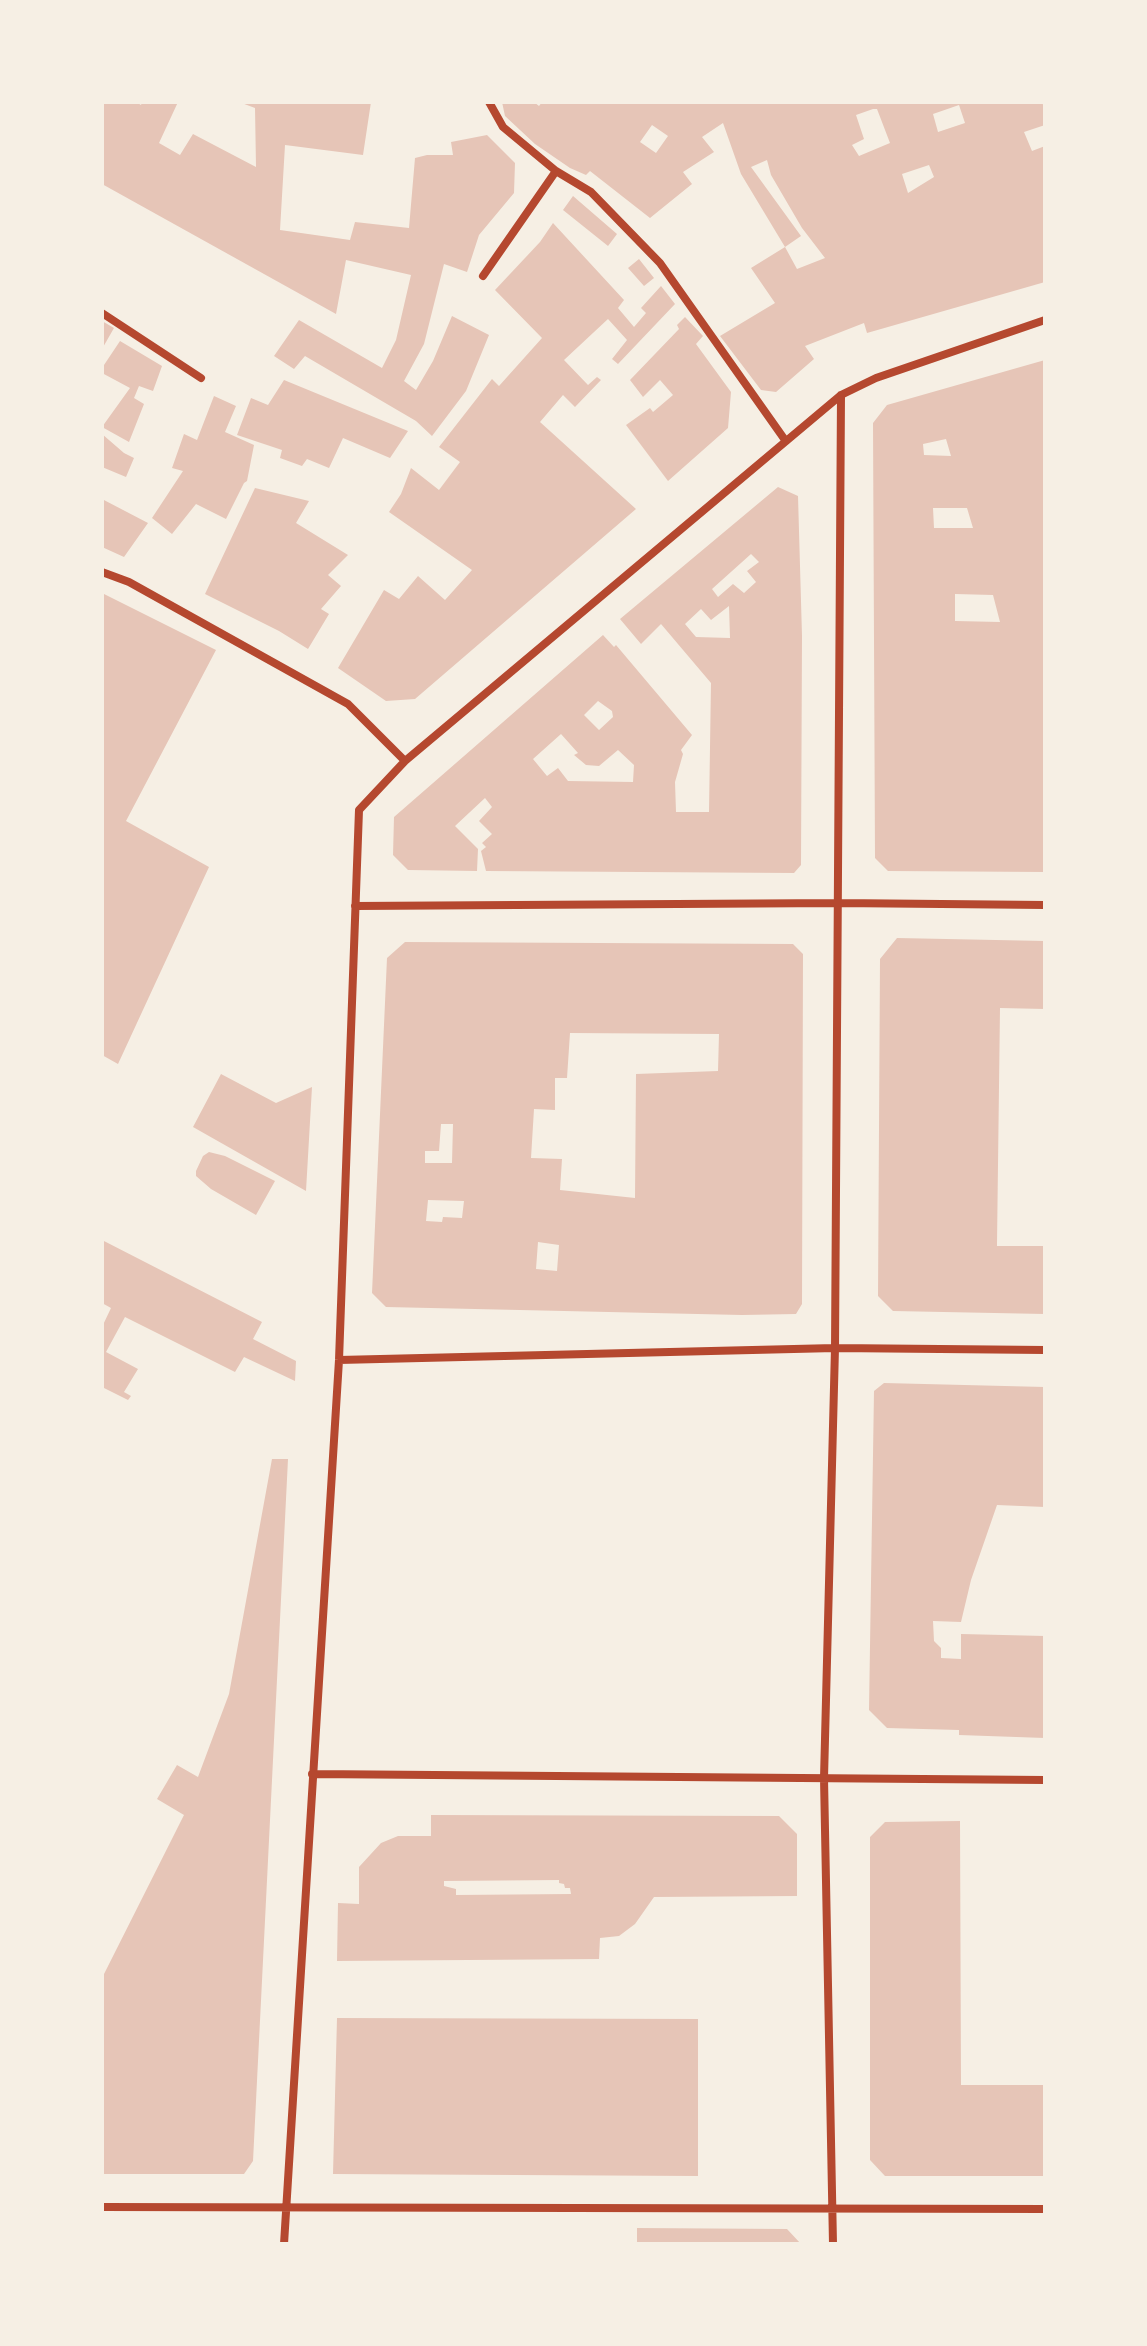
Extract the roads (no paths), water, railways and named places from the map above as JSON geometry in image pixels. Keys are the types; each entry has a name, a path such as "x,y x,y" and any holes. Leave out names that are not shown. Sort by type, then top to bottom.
{"street":[{"path":"489,102 503,127 528,151 591,192 660,263 785,440"},
{"path":"483,276 556,171"},
{"path":"102,313 201,378"},
{"path":"284,2244 339,1360 359,810 405,761 841,395 876,378 1045,320"},
{"path":"833,2244 824,1778 835,1348 841,395"},
{"path":"102,572 129,582 348,704 405,761"},
{"path":"355,906 1045,905"},
{"path":"339,1360 835,1348 1045,1350"},
{"path":"312,1774 1045,1780"},
{"path":"102,2207 1045,2209"}]}
